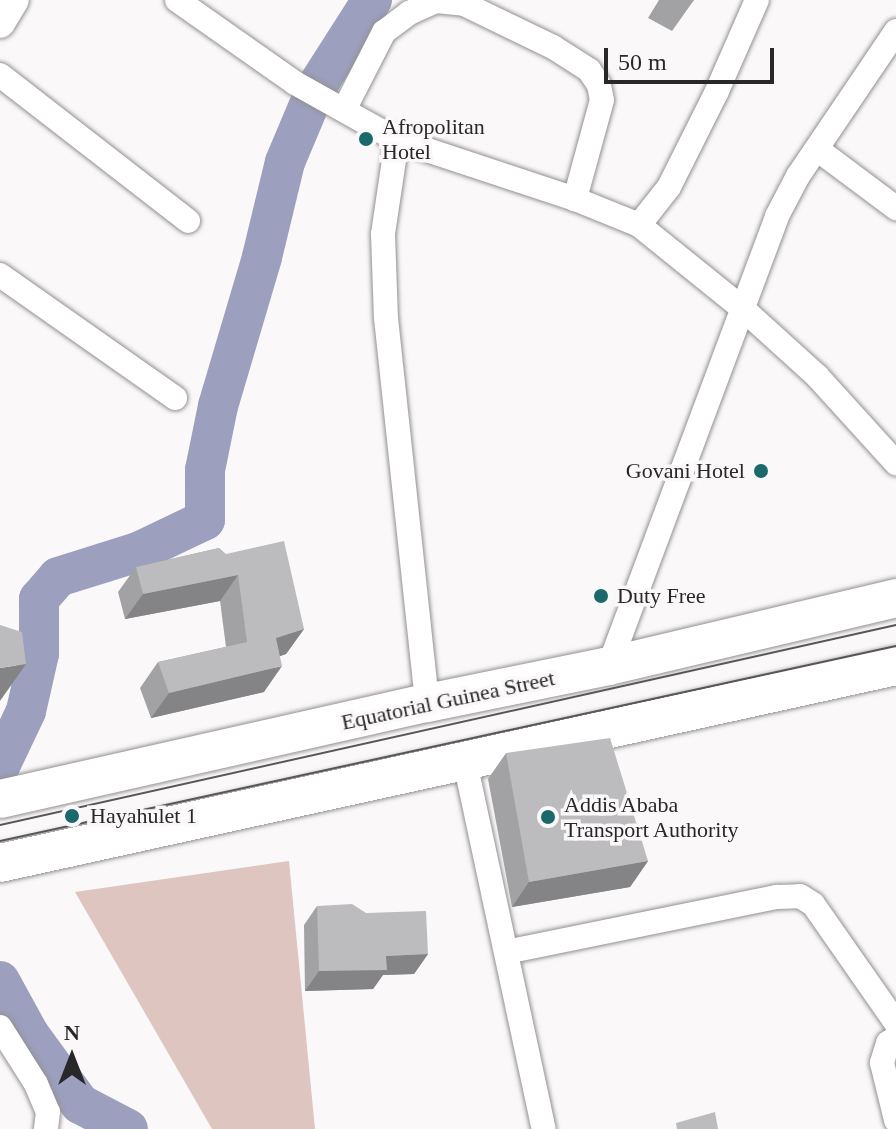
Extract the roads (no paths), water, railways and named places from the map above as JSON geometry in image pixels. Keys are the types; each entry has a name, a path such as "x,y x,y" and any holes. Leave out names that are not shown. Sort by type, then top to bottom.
{"main road":[{"name":"Equatorial Guinea Street","path":"9,797 427,703 609,666 896,598"},
{"path":"12,872 465,762 896,666"}],"street":[{"path":"0,23 14,0"},
{"path":"177,0 295,83 397,140 575,199 639,225 743,309 817,376 896,463"},
{"path":"639,225 669,187 717,91 757,0"},
{"path":"336,105 384,32 409,13 436,1 464,4 553,47 589,70 599,85 602,100 575,199"},
{"path":"609,666 777,216 817,149 895,36"},
{"path":"0,75 188,221"},
{"path":"397,140 383,234 386,318 427,703"},
{"path":"817,149 896,208"},
{"path":"0,275 175,398"},
{"path":"465,762 544,1129"},
{"path":"506,952 777,897 800,896 813,904 896,1023"},
{"path":"0,1027 36,1084 48,1112 46,1129"},
{"path":"896,1038 888,1043 882,1063 896,1120"}],"waterway":[{"path":"0,766 26,711 39,654 39,599 58,577 138,552 205,520 205,470 218,406 262,257 285,162 317,86 372,0"},
{"path":"0,981 29,1034 80,1104 128,1129"}],"tram line":[{"path":"0,825 896,625"},
{"path":"0,841 896,646"}],"place":[{"name":"Afropolitan Hotel","path":"366,139"},
{"name":"Govani Hotel","path":"761,471"},
{"name":"Duty Free","path":"601,596"},
{"name":"Hayahulet 1","path":"72,816"},
{"name":"Addis Ababa Transport Authority","path":"548,817"}]}
